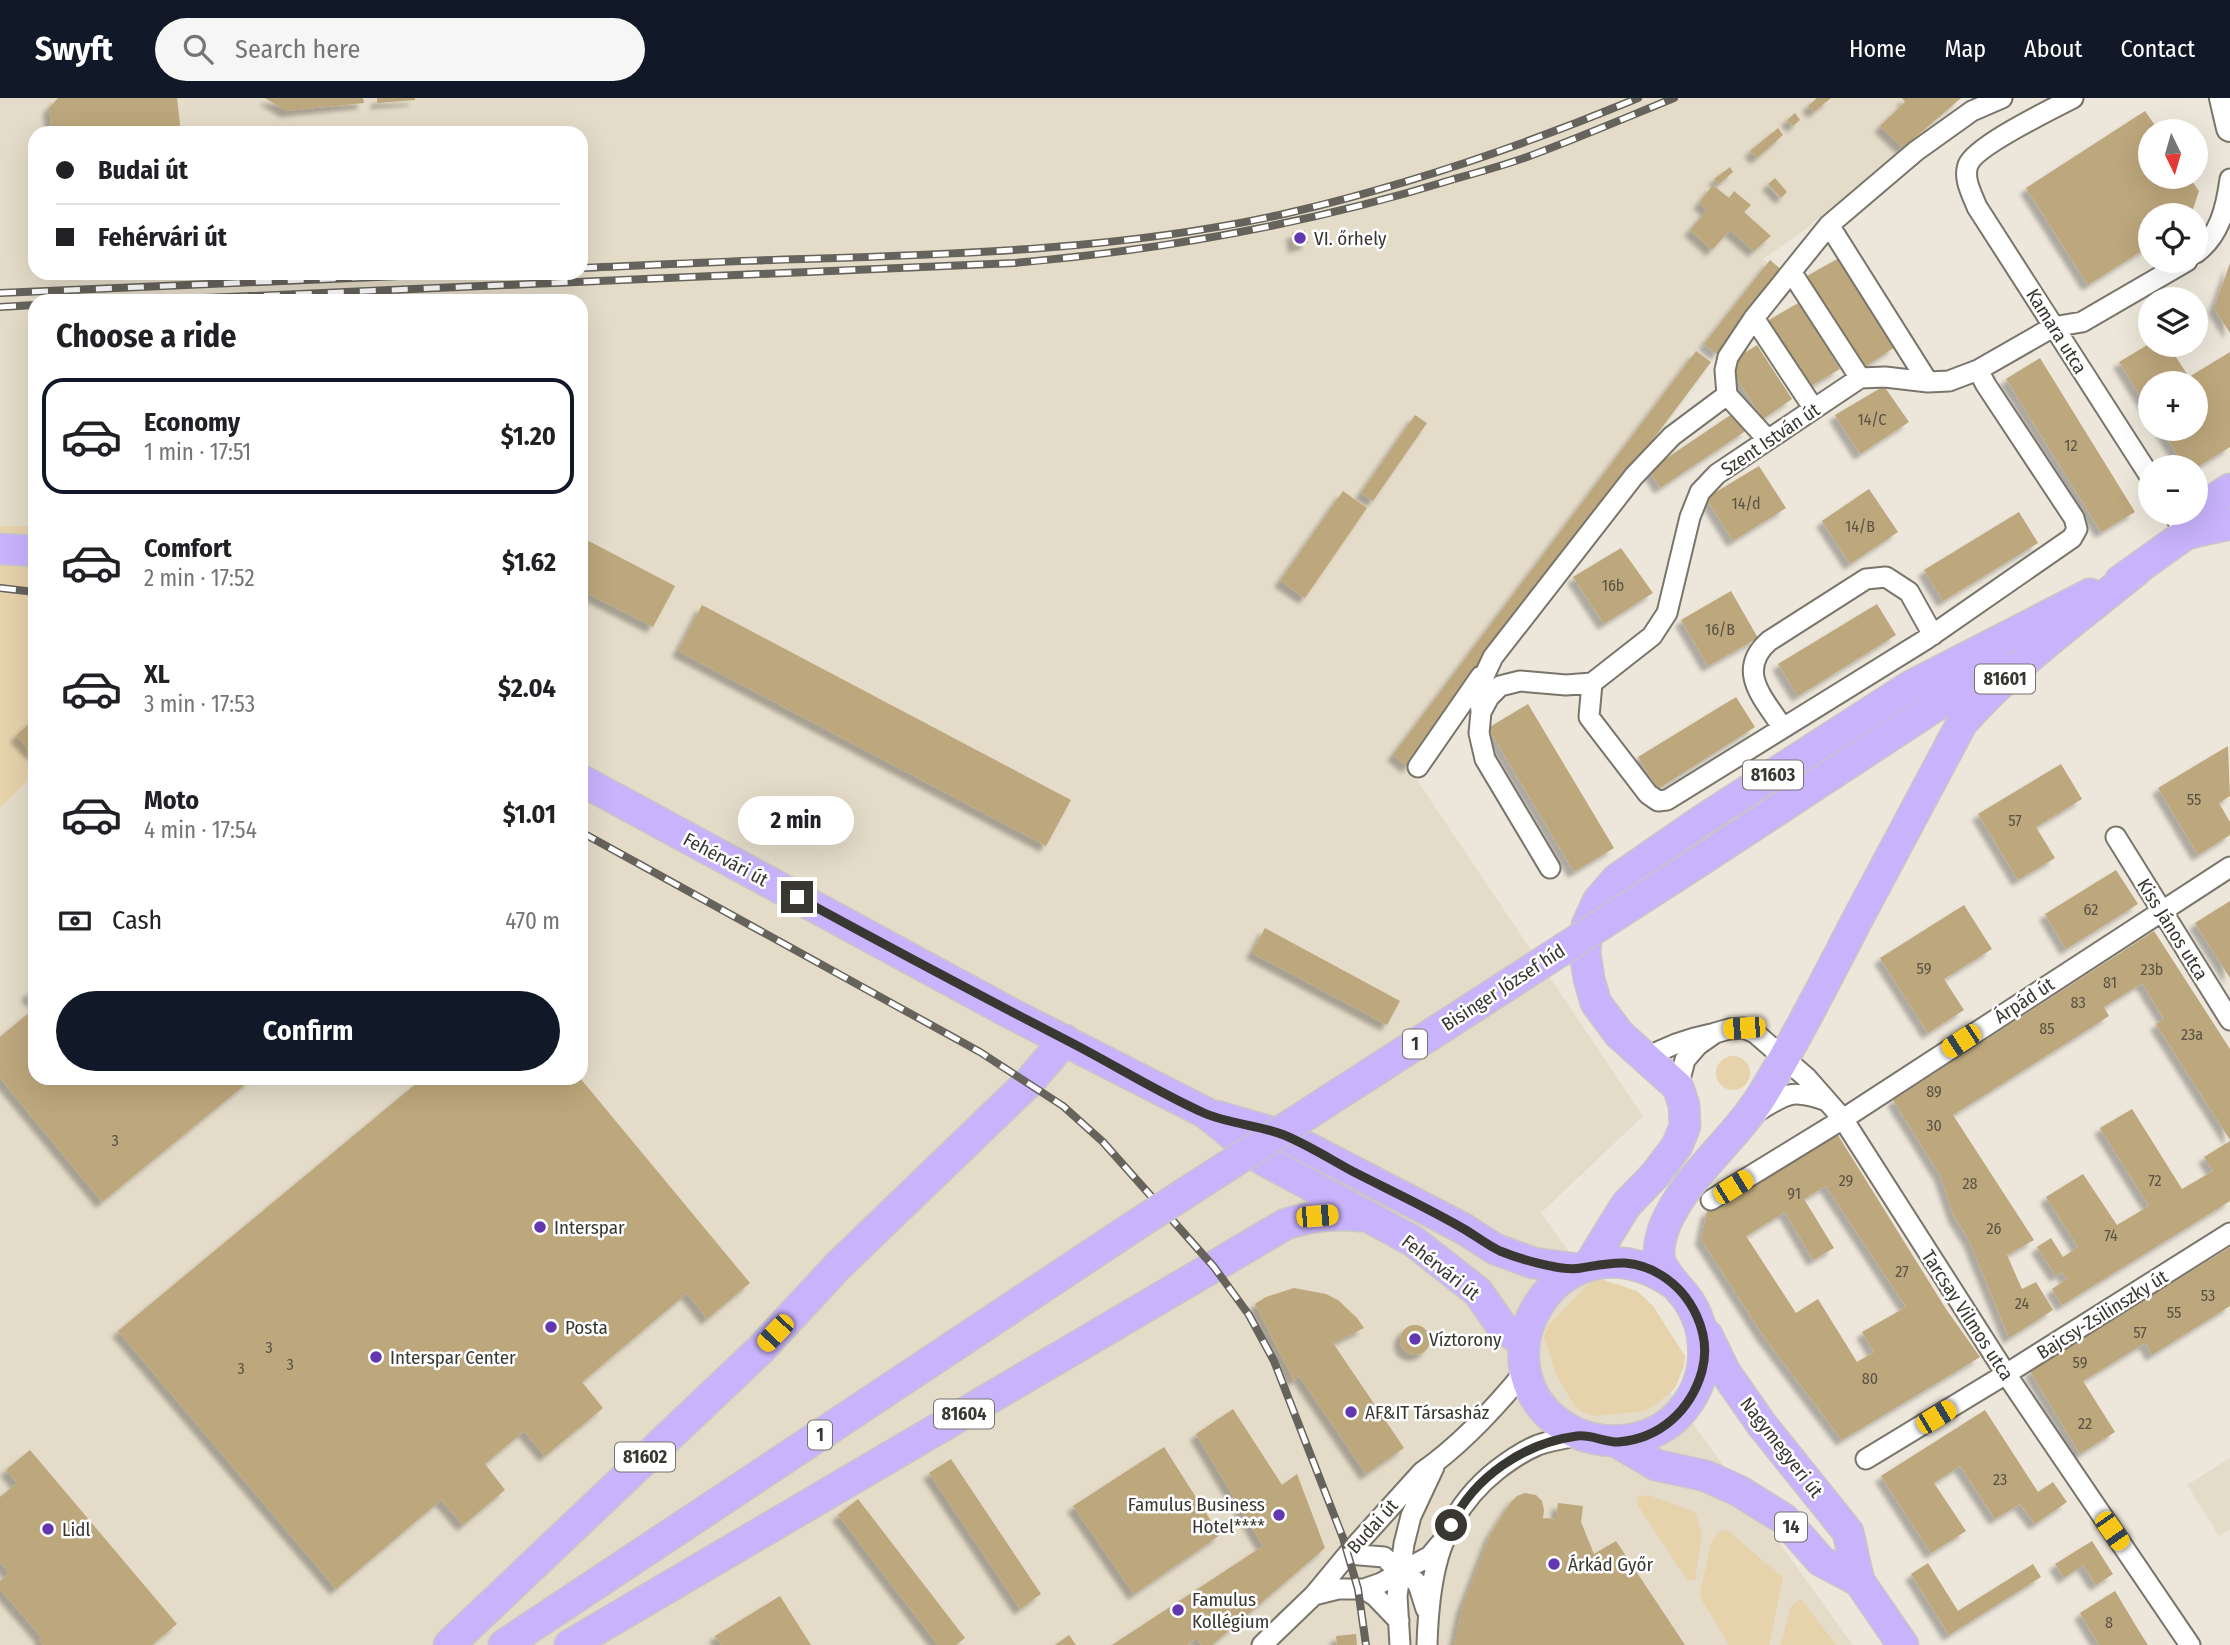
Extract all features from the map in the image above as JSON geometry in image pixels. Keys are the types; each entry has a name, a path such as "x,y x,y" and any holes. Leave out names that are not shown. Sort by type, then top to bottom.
{"main road":[{"name":"1","path":"2208,504 2230,489"},
{"name":"1","path":"2208,524 2230,524"},
{"name":"1","path":"2137,570 2178,525"},
{"path":"0,549 28,551"},
{"name":"Bisinger József híd","path":"503,1645 1136,1225 1925,715 2137,570"},
{"name":"81601","path":"1674,1283 1660,1261 1660,1238 1667,1222 1684,1191 1750,1115 1785,1058 1962,723 1985,696 2137,570"},
{"name":"81603","path":"1678,1087 1619,1034 1596,1003 1585,953 1587,925 1598,901 1617,879 1701,821 1909,687 2137,570"},
{"name":"Fehérvári út","path":"588,784 1012,1014 1206,1114 1262,1159 1413,1241 1438,1259 1478,1292 1525,1356"},
{"name":"81602","path":"449,1645 760,1350 838,1266 1029,1082 1065,1040"},
{"path":"1525,1356 1528,1324 1536,1306 1547,1291 1562,1278 1584,1267 1626,1205 1655,1175 1676,1146 1685,1126 1685,1105 1678,1087"},
{"name":"Fehérvári út","path":"1206,1114 1285,1136 1464,1229 1494,1249 1533,1263 1584,1267"},
{"name":"81604","path":"570,1645 1286,1224 1328,1214 1367,1217"},
{"name":"14","path":"1525,1356 1533,1391 1545,1409 1561,1425 1598,1440 1617,1442 1642,1437 1664,1427 1683,1410 1697,1389 1704,1365 1704,1340 1697,1315 1674,1283 1651,1270 1625,1262 1584,1267"},
{"name":"Nagymegyeri út","path":"1697,1315 1725,1372 1762,1425 1848,1532 1858,1580 1903,1645"},
{"name":"Nagymegyeri út","path":"1617,1442 1656,1465 1706,1476 1739,1491 1784,1519 1821,1561 1858,1580"}],"street":[{"path":"1768,440 1727,394 1725,370 1728,357 1754,318 1829,225 1916,151 1972,111 2002,98"},
{"path":"2223,98 2230,128"},
{"name":"Kamara utca","path":"2063,100 1982,149 1968,164 1967,182 1977,207 2138,458"},
{"path":"2208,242 2221,222 2230,179"},
{"path":"1829,225 1928,382"},
{"path":"1792,273 1860,378 1885,377 1928,382 1949,381 1978,370 2053,327 2082,323 2167,273"},
{"path":"1754,318 1814,410"},
{"path":"1481,712 1500,685 1520,681 1566,685 1591,682 1589,718 1648,794 1658,801 1667,800 1933,635 2072,538 2077,529 2074,518 1978,370"},
{"name":"Szent István út","path":"1591,682 1653,636 1667,613 1690,517 1700,492 1717,474 1860,378"},
{"path":"1418,767 1493,657 1634,476 1672,436 1727,394"},
{"path":"1783,728 1756,687 1752,666 1759,650 1866,579 1886,577 1909,592 1933,635"},
{"path":"1493,657 1479,687 1479,733 1485,759 1550,868"},
{"name":"Kiss János utca","path":"2116,837 2230,1020"},
{"name":"Árpád út","path":"1711,1200 1843,1119 2230,867"},
{"name":"Tarcsay Vilmos utca","path":"1645,1059 1676,1043 1744,1028 1755,1033 1785,1058 1828,1101 1843,1119 2006,1374 2190,1645"},
{"path":"1678,1087 1685,1060 1715,1033"},
{"path":"1750,1115 1781,1098 1800,1092 1828,1101"},
{"name":"Bajcsy-Zsilinszky út","path":"1866,1459 2230,1233"},
{"name":"Budai út","path":"1262,1645 1314,1595 1417,1477 1502,1400 1525,1356"},
{"path":"1427,1645 1434,1573 1443,1541 1458,1509 1483,1481 1515,1456 1539,1445 1581,1435"},
{"name":"Budai út","path":"1399,1645 1397,1596 1411,1516 1436,1462"},
{"path":"1314,1595 1338,1589 1364,1589 1430,1556 1443,1541"},
{"path":"1348,1554 1384,1556 1400,1572 1411,1577 1422,1590 1428,1618"},
{"path":"1364,1589 1375,1596 1399,1621"}],"shaded area":[{"path":"0,98 1961,98 1806,229 1763,259 1768,263 1704,344 1696,350 1711,362 1408,767 1643,1116 1541,1213 1853,1645 0,1645 0,808 28,781 28,1085 588,1085 588,294 28,294 28,526 0,526"},
{"path":"0,526 28,526 28,781 0,808"},
{"path":"1733,1056 1745,1061 1750,1073 1745,1085 1733,1090 1721,1085 1716,1073 1721,1061"},
{"path":"1604,1280 1637,1291 1653,1306 1685,1356 1675,1388 1644,1411 1594,1416 1582,1412 1574,1405 1556,1374 1544,1336 1548,1326 1591,1281"},
{"path":"2230,1458 2230,1529 2219,1536 2187,1485"},
{"path":"1648,1495 1695,1512 1702,1534 1695,1580 1687,1580 1637,1504 1638,1497"},
{"path":"1727,1530 1783,1578 1769,1645 1729,1645 1702,1600 1700,1593 1711,1544 1718,1532"},
{"path":"1801,1599 1836,1645 1781,1645 1791,1606"}],"building":[{"path":"58,98 177,98 180,126 51,126 49,108"},
{"path":"265,98 363,98 364,103 286,111"},
{"path":"377,98 415,98 415,100 377,103"},
{"path":"1817,98 1831,98 1814,112 1808,106"},
{"path":"1902,98 1961,98 1903,148 1880,126 1905,102"},
{"path":"2145,111 2151,119 2138,119 2138,189 2199,191 2195,203 2138,203 2138,253 2088,285 2026,188"},
{"path":"1795,113 1800,120 1793,126 1787,120"},
{"path":"1778,128 1783,135 1757,158 1750,151"},
{"path":"1730,167 1733,172 1719,184 1714,179"},
{"path":"1775,178 1787,192 1781,198 1768,184"},
{"path":"1713,185 1729,198 1734,191 1751,205 1744,212 1771,236 1754,251 1730,230 1712,250 1690,230 1707,210 1699,203"},
{"name":"VI. őrhely","path":"1305,230 1308,243 1294,247 1292,233"},
{"path":"1839,258 1895,347 1865,367 1807,276"},
{"path":"1770,260 1783,271 1717,354 1704,344"},
{"path":"2230,263 2230,333 2214,308"},
{"path":"1800,302 1840,369 1809,387 1769,320"},
{"path":"1757,345 1792,399 1763,419 1727,364"},
{"path":"1696,351 1711,362 1408,767 1393,755"},
{"path":"2138,351 2138,357 2176,357 2185,371 2138,371 2138,392 2119,362"},
{"path":"2230,352 2230,447 2208,461 2208,455 2177,455 2169,441 2208,441 2208,371 2199,371"},
{"path":"2040,358 2135,512 2101,532 2006,379"},
{"path":"1884,386 1909,422 1860,454 1835,415"},
{"path":"1735,412 1747,430 1660,488 1649,470"},
{"path":"1415,415 1427,423 1373,501 1361,493"},
{"path":"1759,466 1786,508 1733,541 1706,498"},
{"path":"1869,489 1898,532 1850,564 1822,521"},
{"path":"1343,491 1367,508 1305,598 1280,581"},
{"path":"2019,512 2038,543 1943,601 1924,570"},
{"path":"588,541 675,586 653,627 588,594"},
{"path":"1621,548 1653,593 1604,624 1573,577"},
{"path":"1731,591 1758,638 1708,666 1681,620"},
{"path":"1877,604 1896,635 1798,696 1778,664"},
{"path":"702,605 1071,800 1046,846 678,651"},
{"path":"1736,697 1755,727 1658,789 1638,757"},
{"path":"1528,704 1614,848 1574,872 1488,728"},
{"path":"28,725 28,749 16,736"},
{"path":"2228,746 2230,796 2219,803 2230,822 2230,835 2198,855 2158,788"},
{"path":"2061,764 2082,799 2036,827 2055,858 2018,880 1978,814"},
{"path":"2116,870 2138,904 2066,949 2045,914"},
{"path":"2230,901 2230,978 2195,923"},
{"path":"1964,905 1992,949 1944,979 1964,1010 1928,1033 1880,958"},
{"path":"1265,928 1400,1001 1387,1025 1252,953"},
{"path":"2154,931 2230,1049 2230,1140 2156,1024 2164,1019 2142,983 2104,1007 2109,1016 1953,1115 2034,1240 2007,1255 2022,1289 2036,1282 2053,1310 2009,1338 1969,1240 1954,1216 1940,1175 1893,1100"},
{"path":"28,1014 28,1085 244,1085 102,1202 0,1078 0,1037"},
{"name":"Interspar Center","path":"415,1085 586,1085 750,1283 707,1319 687,1293 582,1382 603,1408 545,1456 524,1431 485,1464 505,1490 463,1525 441,1500 336,1589 118,1331"},
{"path":"2132,1109 2182,1189 2213,1171 2204,1157 2230,1141 2230,1201 2062,1305 2052,1289 2067,1279 2062,1272 2056,1276 2037,1247 2051,1238 2063,1257 2078,1247 2046,1197 2083,1174 2117,1225 2149,1206 2100,1128"},
{"path":"1836,1132 1946,1309 1980,1357 1842,1440 1762,1334 1701,1239 1707,1211","holes":["1826,1186 1906,1307 1862,1332 1874,1352 1857,1362 1818,1299 1796,1313 1746,1236 1785,1212 1813,1260 1834,1248 1804,1199"]},
{"path":"2230,1247 2230,1306 2152,1355 2145,1343 2083,1381 2115,1432 2080,1454 2030,1371"},
{"path":"1294,1288 1326,1294 1338,1300 1364,1328 1333,1343 1404,1448 1366,1474 1299,1376 1294,1381 1255,1304 1266,1297"},
{"name":"Víztorony","path":"1415,1325 1426,1329 1430,1340 1426,1351 1415,1355 1404,1351 1400,1340 1404,1329"},
{"name":"Famulus Business Hotel****","path":"1233,1409 1282,1485 1297,1474 1325,1548 1212,1645 1201,1645 1197,1638 1187,1645 1112,1645 1263,1546 1196,1434"},
{"path":"1985,1410 2038,1492 2053,1482 2067,1502 2035,1524 2020,1504 1995,1519 1960,1466 1934,1483 1966,1531 1931,1553 1881,1476"},
{"path":"1164,1447 1220,1535 1134,1594 1073,1506"},
{"name":"Lidl","path":"30,1450 177,1624 152,1645 43,1645 39,1640 42,1638 0,1589 0,1581 9,1573 0,1562 0,1497 17,1483 6,1470"},
{"path":"951,1459 1041,1594 1020,1609 929,1473"},
{"name":"Árkád Győr","path":"1525,1493 1536,1495 1542,1501 1543,1518 1556,1519 1558,1503 1583,1506 1581,1522 1594,1554 1616,1541 1685,1645 1454,1645 1462,1608 1490,1535 1511,1502"},
{"path":"858,1499 965,1638 956,1645 938,1645 838,1515"},
{"path":"2092,1541 2113,1574 2096,1585 2083,1565 2064,1578 2055,1564"},
{"path":"1928,1563 1958,1611 2033,1564 2041,1577 1949,1635 1911,1574"},
{"path":"2115,1591 2148,1645 2099,1645 2080,1613"},
{"path":"780,1596 811,1645 721,1645 715,1636"},
{"path":"1356,1634 1357,1645 1337,1645 1336,1636"},
{"path":"1069,1635 1076,1645 1055,1645"}],"railway":[{"path":"588,268 986,252 1168,235 1288,213 1422,177 1553,132 1638,98"},
{"path":"298,294 1014,263 1125,251 1235,233 1397,196 1527,157 1674,98"},
{"path":"0,293 306,280"},
{"path":"0,307 28,305"},
{"path":"0,588 28,591"},
{"path":"588,836 980,1052 1063,1106 1103,1142 1214,1267 1249,1315 1274,1361 1343,1538 1358,1589 1366,1645"}],"place":[{"name":"VI. őrhely","path":"1300,238"},
{"name":"Interspar","path":"540,1227"},
{"name":"Posta","path":"551,1327"},
{"name":"Víztorony","path":"1415,1339"},
{"name":"Interspar Center","path":"376,1357"},
{"name":"AF&IT Társasház","path":"1351,1412"},
{"name":"Famulus Business Hotel****","path":"1279,1515"},
{"name":"Lidl","path":"48,1529"},
{"name":"Árkád Győr","path":"1554,1564"},
{"name":"Famulus Kollégium","path":"1178,1610"}],"route":[{"path":"797,897 1012,1014 1206,1114 1285,1136 1464,1229 1494,1249 1533,1263 1578,1269 1607,1262 1625,1262 1643,1266 1674,1283 1697,1315 1704,1340 1704,1365 1697,1389 1683,1410 1664,1427 1642,1437 1617,1442 1581,1435 1539,1445 1515,1456 1483,1481 1458,1509 1451,1525"}]}
